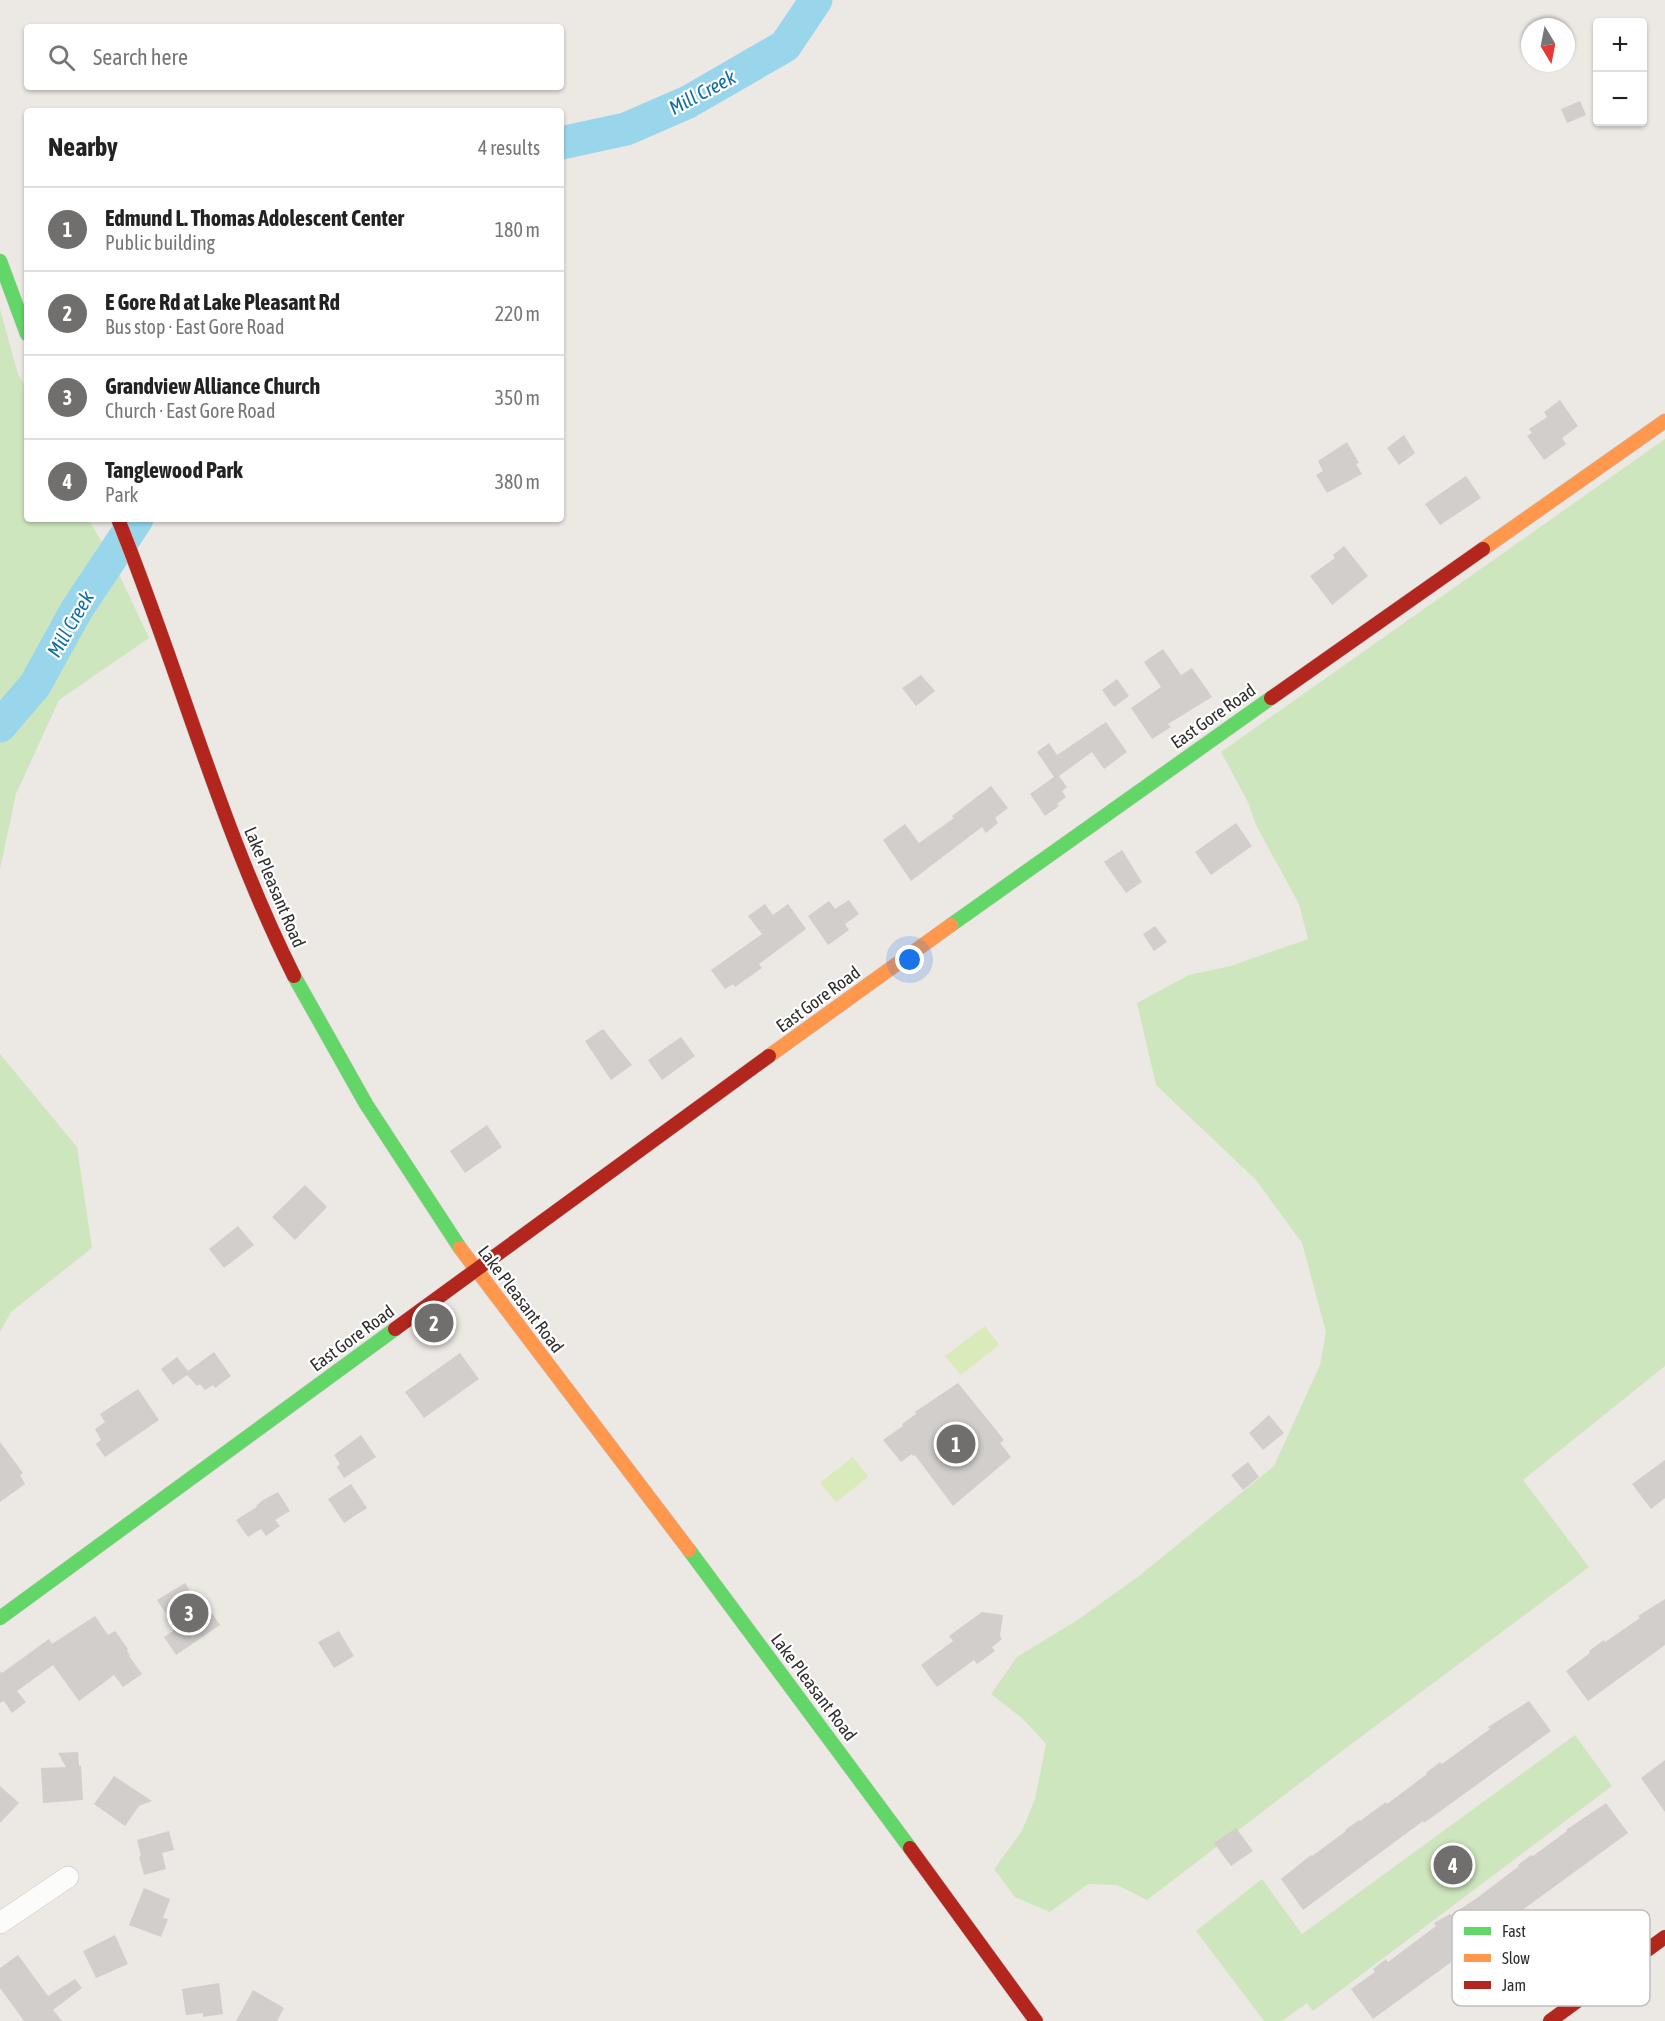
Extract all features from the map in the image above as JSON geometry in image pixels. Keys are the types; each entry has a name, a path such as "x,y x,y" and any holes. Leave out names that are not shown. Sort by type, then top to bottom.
{"street":[{"path":"0,261 24,326"},
{"name":"East Gore Road","path":"0,1618 88,1555 177,1486 1043,859 1665,421"},
{"name":"Lake Pleasant Road","path":"119,522 144,579 228,823 275,936 306,1000 378,1124 476,1270 856,1774 1036,2021"},
{"path":"0,1923 68,1877"},
{"path":"1650,1948 1665,1937"},
{"path":"1550,2021 1571,2006"}],"green space":[{"path":"0,309 18,374 24,385 24,522 90,522 111,557 149,638 59,700 16,794 0,869"},
{"path":"1665,439 1665,1366 1523,1480 1589,1567 1147,1900 1117,1885 1088,1884 1050,1912 1015,1897 994,1869 1022,1831 1035,1799 1046,1744 1023,1719 991,1694 1017,1657 1076,1621 1139,1576 1274,1466 1320,1365 1326,1332 1302,1243 1256,1180 1156,1085 1137,1003 1189,975 1231,966 1308,939 1299,904 1256,825 1248,802 1221,752"},
{"path":"0,1054 77,1147 92,1248 11,1312 0,1332"},
{"path":"985,1326 999,1345 961,1375 945,1356"},
{"path":"853,1457 868,1477 836,1502 820,1483"},
{"path":"1575,1735 1612,1786 1313,2011 1307,2003 1282,2021 1264,2021 1196,1931 1262,1879 1302,1934"}],"building":[{"path":"1580,101 1586,115 1567,123 1561,109"},
{"path":"1560,400 1578,426 1562,438 1566,444 1544,460 1527,436 1532,433 1529,429 1547,417 1544,412"},
{"path":"1404,435 1415,453 1399,465 1387,448"},
{"path":"1347,442 1359,463 1356,464 1362,474 1327,493 1316,475 1323,471 1318,461"},
{"path":"1466,476 1481,498 1440,525 1425,504"},
{"path":"1344,546 1368,576 1332,605 1310,576 1335,558 1333,555"},
{"path":"1163,649 1181,675 1192,668 1212,697 1168,724 1171,727 1152,739 1131,708 1161,687 1144,662"},
{"path":"921,675 935,691 916,706 902,688"},
{"path":"1117,679 1129,696 1114,707 1102,690"},
{"path":"1106,722 1127,752 1104,769 1092,752 1059,776 1067,787 1062,791 1066,797 1057,804 1059,806 1045,816 1030,794 1054,777 1037,752 1049,743 1057,755"},
{"path":"991,786 1008,808 995,818 998,823 986,833 982,827 911,881 883,840 905,824 919,843 954,818 952,816"},
{"path":"1236,823 1252,846 1211,875 1195,852"},
{"path":"1122,850 1142,882 1126,893 1104,862"},
{"path":"849,900 859,914 845,924 849,930 828,945 808,916 829,901 835,909"},
{"path":"765,904 773,915 788,904 806,929 759,964 762,968 735,987 733,984 725,989 711,970 762,934 748,916"},
{"path":"1155,926 1167,942 1154,951 1143,934"},
{"path":"603,1029 632,1065 611,1080 585,1041"},
{"path":"681,1037 695,1056 662,1080 648,1060"},
{"path":"487,1125 502,1147 465,1173 450,1151"},
{"path":"305,1185 327,1207 295,1240 272,1217"},
{"path":"238,1226 254,1245 224,1268 209,1249"},
{"path":"214,1352 231,1376 215,1388 213,1385 205,1390 200,1384 197,1386 187,1375 173,1385 161,1369 177,1357 188,1371"},
{"path":"460,1353 479,1379 424,1418 405,1392"},
{"path":"958,1383 1004,1440 1000,1443 1011,1457 953,1506 915,1455 912,1454 901,1462 883,1440 903,1426 902,1424 916,1414 915,1412"},
{"path":"138,1389 159,1420 105,1457 96,1444 101,1440 95,1429 105,1422 100,1414"},
{"path":"1269,1415 1284,1433 1263,1450 1249,1433"},
{"path":"361,1435 376,1457 344,1478 337,1467 340,1464 334,1455"},
{"path":"0,1442 23,1473 20,1475 25,1484 0,1502"},
{"path":"1665,1460 1665,1498 1651,1509 1632,1484"},
{"path":"1248,1462 1259,1477 1243,1490 1231,1475"},
{"path":"351,1484 367,1508 344,1523 328,1499"},
{"path":"278,1492 290,1511 275,1520 280,1526 266,1536 261,1529 248,1537 236,1520"},
{"path":"185,1583 200,1606 205,1603 220,1625 176,1655 164,1637 176,1629 157,1600"},
{"path":"1665,1599 1665,1645 1588,1701 1566,1671 1604,1640 1605,1642 1640,1618 1638,1616"},
{"path":"982,1612 1003,1615 1000,1636 1002,1639 992,1647 995,1651 977,1664 974,1660 937,1687 921,1665 953,1641 949,1636"},
{"path":"95,1616 108,1635 115,1631 142,1674 123,1687 114,1675 79,1701 53,1665 17,1691 26,1702 12,1713 4,1701 0,1703 0,1671 2,1673 49,1639 52,1644"},
{"path":"339,1631 354,1656 334,1668 318,1642"},
{"path":"1529,1701 1551,1731 1424,1823 1423,1821 1303,1910 1281,1879 1345,1830 1386,1802 1387,1804 1440,1762 1442,1764 1490,1729 1488,1727"},
{"path":"78,1752 83,1800 43,1803 41,1768 66,1767 58,1753"},
{"path":"1665,1760 1665,1812 1641,1778"},
{"path":"114,1776 152,1801 139,1806 125,1826 94,1804"},
{"path":"0,1786 19,1803 0,1823"},
{"path":"1606,1803 1628,1833 1522,1910 1459,1910 1531,1855 1533,1856 1567,1831"},
{"path":"1236,1828 1253,1851 1231,1866 1214,1843"},
{"path":"169,1831 174,1850 162,1853 166,1869 144,1875 137,1840"},
{"path":"144,1888 170,1899 163,1918 168,1919 161,1937 129,1925"},
{"path":"1451,1915 1452,1961 1373,2019 1351,1989 1375,1972 1373,1969 1386,1959 1388,1962 1436,1926 1434,1923"},
{"path":"115,1935 128,1964 96,1978 83,1951"},
{"path":"18,1955 48,1996 75,1979 82,1988 53,2010 62,2021 24,2021 0,1988 0,1968"},
{"path":"219,1983 223,2014 203,2017 203,2013 186,2015 182,1989"},
{"path":"253,1990 284,2008 277,2021 236,2021"}],"waterway":[{"name":"Mill Creek","path":"564,142 626,129 688,102 785,46 816,0"},
{"name":"Mill Creek","path":"0,726 35,685 77,609 135,522"}],"traffic: fast":[{"path":"0,261 24,326"},
{"path":"951,925 1271,698"},
{"path":"294,976 366,1104 460,1248"},
{"path":"0,1618 395,1329"},
{"path":"689,1550 910,1848"}],"traffic: slow":[{"path":"1483,549 1665,421"},
{"path":"769,1056 951,925"},
{"path":"460,1248 689,1550"}],"traffic: jam":[{"path":"119,522 222,807 268,921 294,976"},
{"path":"1271,698 1483,549"},
{"path":"395,1329 769,1056"},
{"path":"910,1848 1036,2021"},
{"path":"1650,1948 1665,1937"},
{"path":"1550,2021 1571,2006"}],"place":[{"name":"E Gore Rd at Lake Pleasant Rd","path":"434,1323"},
{"name":"Edmund L. Thomas Adolescent Center","path":"956,1444"},
{"name":"Grandview Alliance Church","path":"189,1613"},
{"name":"Tanglewood Park","path":"1453,1865"}]}
